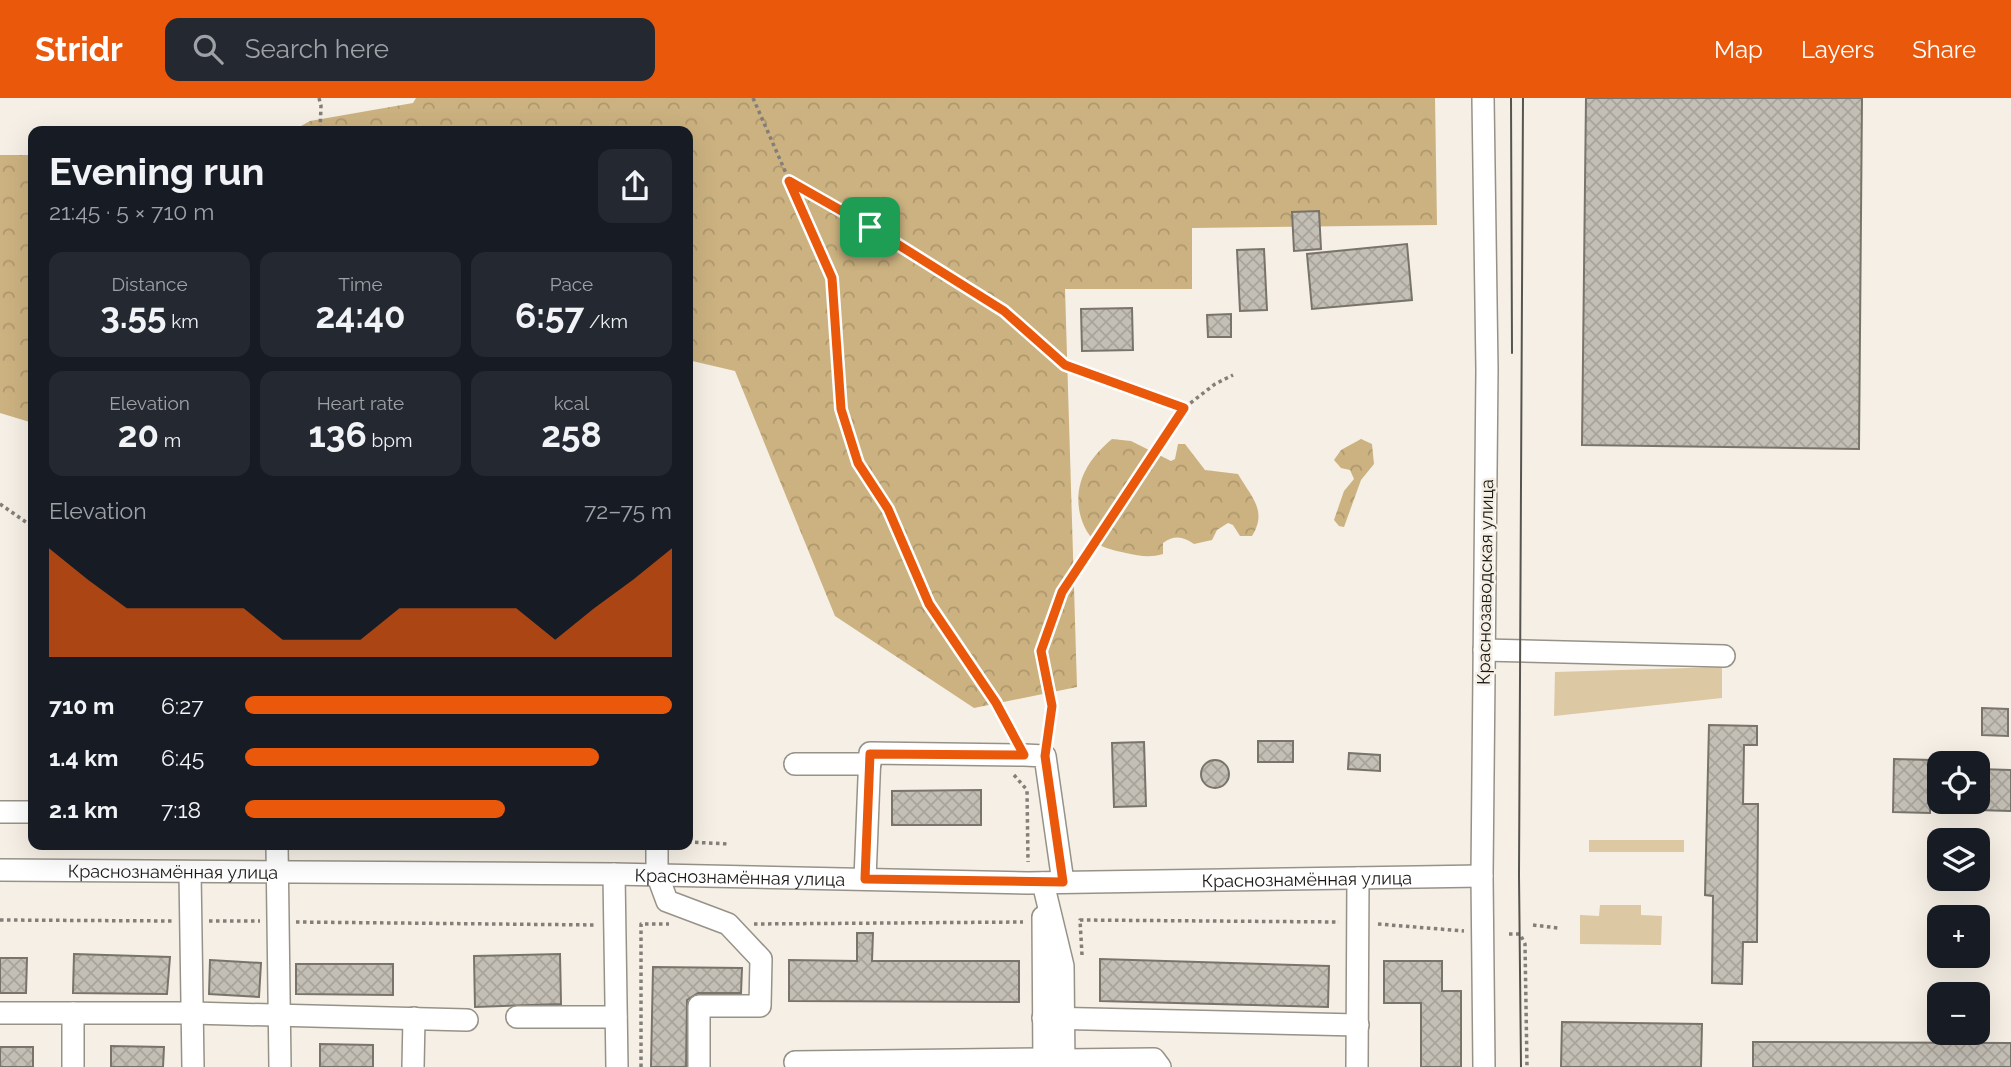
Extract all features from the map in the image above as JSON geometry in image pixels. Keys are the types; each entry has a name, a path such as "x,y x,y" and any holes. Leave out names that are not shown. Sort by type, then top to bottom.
{"street":[{"name":"Краснозаводская улица","path":"1483,98 1487,370 1482,876 1484,1067"},
{"path":"1484,650 1724,656"},
{"path":"865,879 870,754 1045,756 1053,883 1054,1063"},
{"path":"795,764 870,764"},
{"path":"0,812 28,812"},
{"path":"277,850 280,1067"},
{"path":"657,850 657,874 667,901 728,924 761,959 760,1006 699,1006 699,1067"},
{"name":"Краснознамённая улица","path":"0,870 657,874 1053,883 1482,876"},
{"path":"190,872 193,1067"},
{"path":"614,874 617,1067"},
{"path":"1357,1067 1358,878"},
{"path":"0,1013 192,1013 467,1020"},
{"path":"73,1013 74,1067"},
{"path":"517,1017 616,1017"},
{"path":"413,1067 414,1018"},
{"path":"1054,1019 1358,1025"},
{"path":"795,1062 963,1064 1154,1059 1160,1067"}],"path":[{"path":"319,98 320,126"},
{"path":"753,98 832,278 841,409 858,463 888,509 929,604 996,703 1024,755"},
{"path":"789,181 870,227 1004,311 1065,365 1184,408"},
{"path":"1045,756 1052,706 1041,651 1062,592 1184,408 1215,384 1233,375"},
{"path":"0,505 28,524"},
{"path":"996,755 1027,790 1028,862"},
{"path":"693,842 729,844"},
{"path":"0,920 601,925"},
{"path":"1080,920 1358,922 1467,932"},
{"path":"728,924 1029,922"},
{"path":"641,1067 641,924 678,924"},
{"path":"1533,925 1558,928"},
{"path":"1508,934 1520,934 1525,944 1527,1067"}],"shaded area":[{"path":"1722,667 1722,698 1554,716 1555,672"},
{"path":"1589,840 1684,840 1684,852 1589,852"},
{"path":"1600,905 1641,905 1641,915 1662,916 1661,945 1580,944 1580,915 1599,916"}],"green space":[{"path":"416,98 1435,98 1437,225 1192,228 1192,289 1065,289 1077,687 974,708 835,616 735,371 693,361 693,126 301,126 310,121 413,103"},
{"path":"0,155 28,155 28,421 0,413"},
{"path":"1112,439 1131,441 1171,461 1175,459 1178,444 1185,444 1205,470 1238,474 1258,511 1257,527 1252,536 1240,536 1233,525 1228,523 1217,530 1212,540 1194,544 1186,539 1167,540 1163,543 1163,554 1158,555 1135,555 1100,545 1083,523 1078,503 1079,492 1090,463"},
{"path":"1361,439 1372,444 1374,464 1361,480 1344,527 1339,526 1334,520 1344,491 1354,479 1350,470 1341,468 1334,460 1341,450"}],"building":[{"path":"1586,98 1862,98 1859,449 1582,445"},
{"path":"1319,211 1321,249 1294,251 1292,212"},
{"path":"1407,244 1412,300 1312,309 1307,254"},
{"path":"1264,249 1267,310 1240,311 1237,250"},
{"path":"1132,308 1133,350 1082,351 1081,309"},
{"path":"1231,314 1231,337 1208,337 1207,315"},
{"path":"1982,708 2008,709 2008,736 1982,735"},
{"path":"1709,725 1757,726 1757,745 1744,745 1743,804 1758,804 1757,942 1743,942 1742,984 1712,983 1713,896 1705,895"},
{"path":"1258,741 1293,741 1293,762 1258,762"},
{"path":"1144,742 1146,806 1114,807 1112,743"},
{"path":"1349,753 1380,755 1380,771 1348,769"},
{"path":"1894,759 1927,760 1927,813 1893,812"},
{"path":"1215,760 1225,764 1229,774 1225,784 1215,788 1205,784 1201,774 1205,764"},
{"path":"1990,769 2011,770 2011,811 1990,810"},
{"path":"981,790 981,825 892,825 892,791"},
{"path":"857,933 873,933 872,961 1019,961 1019,1002 789,1001 789,960 857,961"},
{"path":"74,954 170,957 167,994 73,993"},
{"path":"560,954 561,1004 475,1007 474,956"},
{"path":"0,958 27,958 26,993 0,993"},
{"path":"1100,959 1329,966 1328,1007 1100,1001"},
{"path":"210,960 261,963 259,997 209,994"},
{"path":"1384,961 1442,961 1442,991 1461,991 1461,1067 1421,1067 1421,1003 1384,1003"},
{"path":"296,964 393,964 393,995 296,994"},
{"path":"653,967 742,968 741,993 698,993 687,1000 686,1067 651,1067"},
{"path":"1562,1022 1702,1024 1701,1067 1561,1067"},
{"path":"1753,1042 1927,1043 1927,1045 2011,1043 2011,1067 1753,1067"},
{"path":"320,1044 373,1045 373,1067 320,1067"},
{"path":"111,1046 164,1047 163,1067 111,1067"},
{"path":"0,1047 33,1047 33,1067 0,1067"}],"tram line":[{"path":"1511,98 1512,353"},
{"path":"1521,1067 1519,875 1523,98"}],"route":[{"path":"789,181 870,227 1004,311 1065,365 1184,408 1062,592 1041,651 1052,706 1045,756 1063,882 865,879 870,754 1024,755 996,703 929,604 888,509 858,463 841,409 832,278 789,181"}]}
